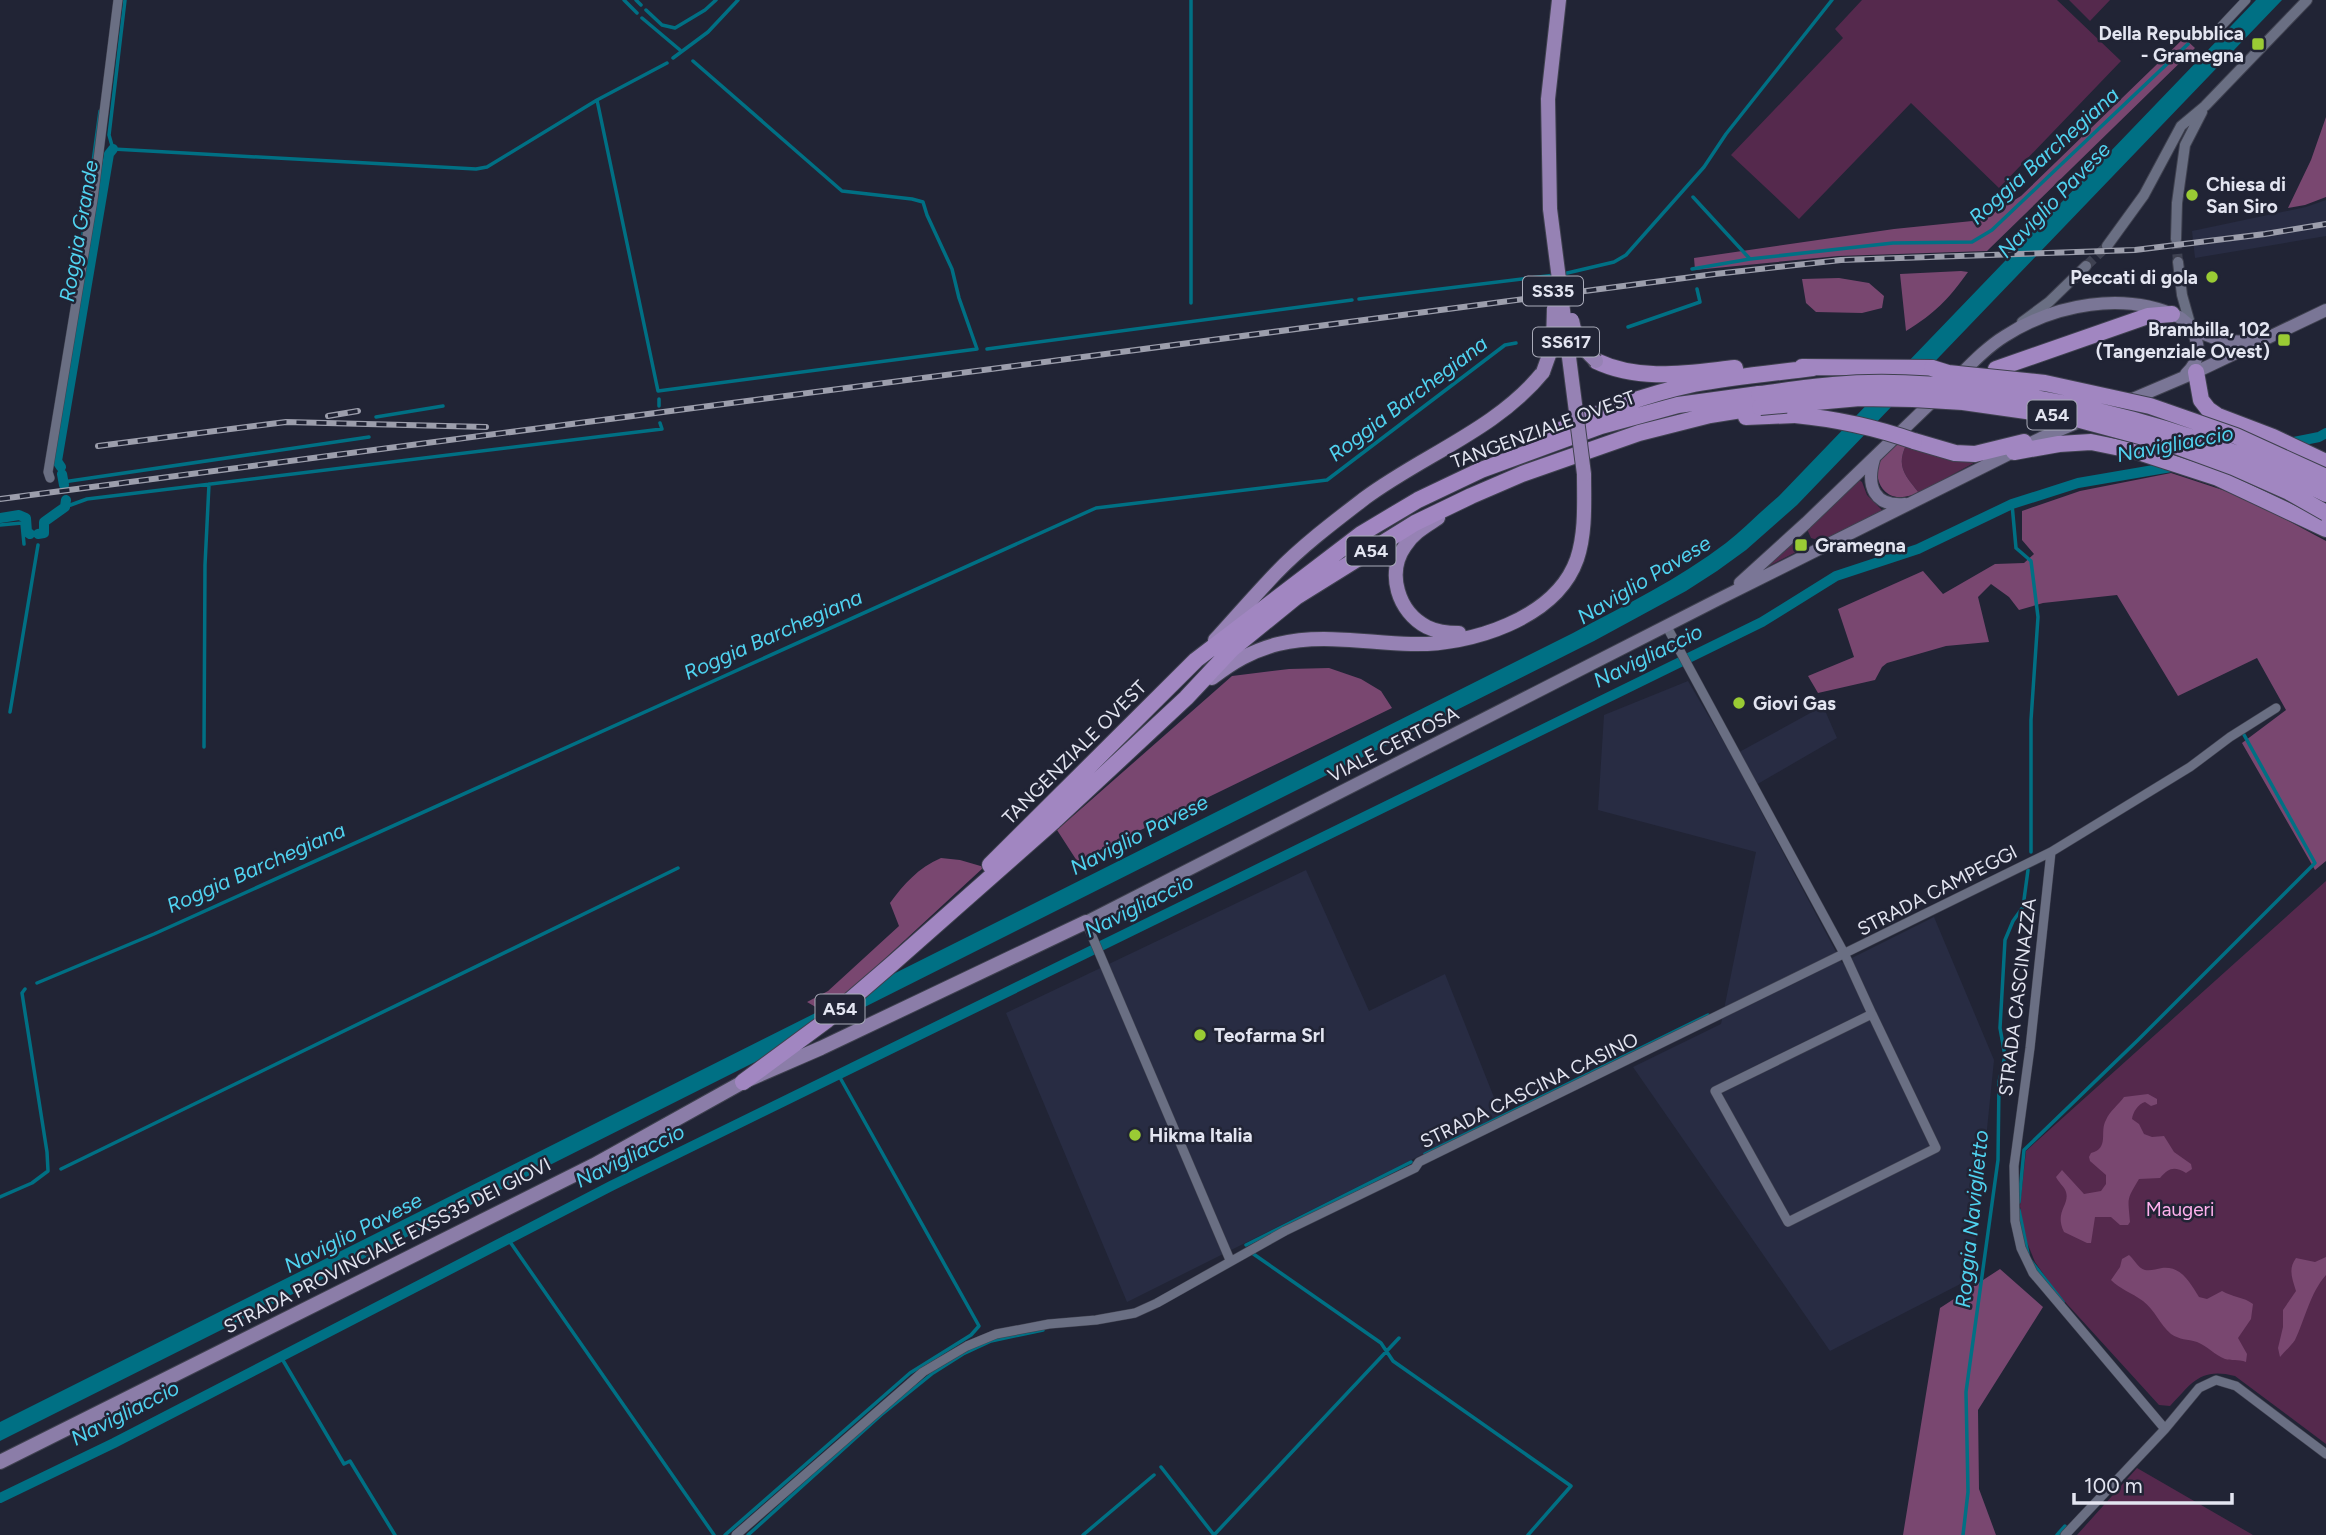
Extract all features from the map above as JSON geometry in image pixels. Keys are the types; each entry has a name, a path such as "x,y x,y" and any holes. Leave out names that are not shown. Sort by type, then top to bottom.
{"highway":[{"name":"SS617","path":"1522,474 1443,515 1422,529 1404,547 1396,568 1397,587 1409,613 1427,627 1436,631 1458,633 1492,630 1511,624 1539,609 1563,586 1574,567 1581,545 1584,474 1549,202 1548,99 1559,0"},
{"path":"1549,202 1576,338 1596,361 1615,370 1658,375 1762,366 1996,369 2148,316 2172,314"},
{"name":"SS35","path":"1196,660 1277,572 1310,543 1367,496 1502,411 1528,391 1543,372 1553,344 1555,323 1549,202"},
{"path":"1481,470 1569,426 1632,401 1695,384 1813,368"},
{"path":"1932,368 1948,373 2045,383 2150,406 2236,436 2326,477"},
{"path":"2191,371 2202,400 2208,409 2218,416 2273,437 2326,462"},
{"name":"TANGENZIALE OVEST","path":"785,1051 827,1020 1054,821 1186,698 1233,649 1296,597 1415,523 1471,495 1522,474 1639,433 1759,401 1834,384 1896,384 1963,387 2084,406 2174,430 2247,458 2326,494"},
{"name":"TANGENZIALE OVEST","path":"892,964 1196,660 1361,534 1418,500 1481,470 1601,426 1678,405 1860,398 1963,402 2069,417 2174,445 2289,492 2326,513"},
{"path":"1677,424 1795,415 1838,420 1882,430 1955,453 1975,454 2041,438"},
{"path":"2014,452 2059,444 2091,442 2135,451 2218,478 2326,529"},
{"path":"1186,698 1237,659 1279,644 1315,640 1412,645 1436,643 1492,630"},
{"name":"STRADA PROVINCIALE EXSS35 DEI GIOVI","path":"743,1082 785,1051"}],"main road":[{"path":"1717,600 1765,560 2003,336 2035,320 2067,310 2101,304 2141,303 2183,319 2191,327 2199,349 2191,371"},
{"path":"1717,600 2041,438 2326,310"},
{"path":"2191,327 2232,342 2271,336"},
{"path":"1874,459 1870,480 1875,494 1890,504 1911,504"},
{"name":"VIALE CERTOSA","path":"1088,927 1717,600"},
{"path":"743,1082 1088,927"},
{"name":"STRADA PROVINCIALE EXSS35 DEI GIOVI","path":"0,1462 594,1165 743,1082"}],"street":[{"path":"49,475 93,200 118,0"},
{"path":"2214,34 2246,0"},
{"path":"2107,246 2144,195 2181,126 2205,106 2308,0"},
{"path":"2176,239 2177,204 2185,145 2205,106"},
{"path":"2178,262 2182,295 2191,327"},
{"path":"2003,336 2049,302 2086,266"},
{"name":"STRADA CAMPEGGI","path":"1667,627 1845,955 2051,852 2190,767 2230,737 2276,708"},
{"name":"STRADA CASCINAZZA","path":"2051,852 2014,1166 2015,1221 2021,1248 2033,1273 2165,1429"},
{"path":"1088,927 1230,1260"},
{"path":"1845,955 1936,1148 1788,1222 1715,1091 1872,1014"},
{"name":"STRADA CASCINA CASINO","path":"736,1535 923,1372 967,1346 996,1334 1135,1313 1230,1260 1415,1168 1419,1162 1845,955"},
{"path":"2065,1535 2165,1429 2199,1388 2216,1380 2236,1386 2326,1454"}],"shaded area":[{"path":"2184,38 2195,48 1987,251 1838,256 1695,270 1694,258 1894,229 1982,220 2021,196"},
{"path":"2326,117 2326,197 2288,208 2311,160"},
{"path":"2326,200 2326,236 2195,258 2192,231 2306,207"},
{"path":"1968,272 1947,298 1933,312 1906,331 1900,274"},
{"path":"1839,278 1869,283 1884,296 1882,308 1862,313 1816,312 1806,303 1802,279"},
{"path":"1899,442 1906,445 1902,465 1919,493 1900,497 1883,489 1877,473 1883,456"},
{"path":"2171,473 2244,497 2326,541 2326,861 2315,870 2242,743 2286,710 2257,658 2178,696 2117,595 2043,603 2019,610 2009,597 1991,584 1978,597 1989,642 1946,646 1887,663 1875,680 1818,693 1808,676 1854,657 1838,609 1923,571 1943,594 1995,564 2024,563 2034,554 2022,540 2022,511 2080,491"},
{"path":"1329,668 1361,679 1381,691 1392,708 1077,861 1057,830 1232,676 1289,669"},
{"path":"1688,681 1732,756 1823,706 1837,738 1749,789 1842,963 1934,917 1994,1060 1972,1278 1830,1351 1633,1067 1721,1024 1756,852 1598,810 1604,715"},
{"path":"941,858 984,867 826,1013 807,1002 828,991 899,926 890,903 912,877"},
{"path":"1306,870 1369,1011 1445,974 1501,1115 1127,1302 1006,1013"},
{"path":"2148,1094 2157,1099 2157,1104 2151,1106 2142,1103 2132,1119 2139,1124 2144,1134 2152,1137 2164,1136 2174,1152 2191,1164 2192,1169 2186,1173 2172,1169 2160,1178 2139,1179 2129,1199 2128,1225 2120,1225 2111,1217 2095,1217 2091,1243 2064,1232 2061,1214 2067,1197 2056,1177 2062,1170 2084,1194 2101,1191 2106,1184 2106,1175 2089,1157 2102,1144 2107,1117 2124,1097"},
{"path":"2129,1255 2145,1270 2169,1268 2180,1273 2199,1297 2207,1299 2222,1291 2253,1304 2251,1319 2238,1338 2247,1354 2246,1362 2225,1359 2197,1342 2171,1334 2147,1305 2111,1280 2122,1259"},
{"path":"2326,1257 2326,1275 2312,1298 2295,1340 2280,1357 2278,1348 2283,1327 2283,1310 2296,1291 2292,1266 2296,1258 2315,1262"},
{"path":"2000,1269 2043,1307 1978,1410 1979,1489 1996,1535 1903,1535 1940,1308"}],"green space":[{"path":"1862,0 2057,0 2121,61 1999,188 1911,103 1799,219 1731,155 1843,38 1835,29"},
{"path":"2069,0 2110,0 2090,21"},
{"path":"1906,445 1981,459 1919,493 1906,476 1902,465"},
{"path":"1859,480 1867,495 1883,511 1821,541 1811,538 1807,529"},
{"path":"1798,535 1804,548 1769,566 1768,564"},
{"name":"Maugeri","path":"2326,881 2326,1444 2235,1376 2205,1375 2191,1384 2170,1406 2159,1405 2057,1293 2035,1262 2024,1235 2020,1206 2026,1151"},
{"path":"2137,1468 2253,1535 2077,1535"}],"water":[{"path":"2256,0 2282,0 1797,505 1746,550 1686,591 1594,641 0,1441 0,1422 1573,633 1690,568 1726,543 1779,496"}],"waterway":[{"path":"125,0 109,135 113,149 476,169 487,167 597,100 667,63"},
{"path":"624,0 637,13"},
{"name":"Roggia Grande","path":"636,0 641,5"},
{"name":"Roggia Grande","path":"646,10 662,25 675,28 716,0"},
{"path":"673,58 708,32 738,0"},
{"path":"1191,0 1191,303"},
{"path":"1563,274 1614,262 1626,255 1704,167 1726,134 1832,0"},
{"path":"642,18 680,50"},
{"name":"Roggia Barchegiana","path":"1692,269 1750,259 1893,243 1972,242 1992,230 2188,44"},
{"path":"597,100 658,391 977,349 952,269 923,202 842,191 693,61"},
{"path":"81,249 100,111"},
{"name":"Roggia Grande","path":"61,467 57,461 109,154 113,149"},
{"path":"1693,197 1750,259"},
{"path":"1359,299 1555,275"},
{"name":"Roggia Barchegiana","path":"1628,327 1700,302 1697,289"},
{"path":"987,349 1352,300"},
{"name":"Roggia Barchegiana","path":"37,983 154,934 1096,508 1327,480 1505,345 1516,343"},
{"path":"659,399 659,406"},
{"path":"376,417 443,406"},
{"path":"65,507 87,499 662,429 660,423"},
{"name":"Navigliaccio","path":"2289,443 2326,433"},
{"path":"63,482 369,437"},
{"name":"Navigliaccio","path":"0,1498 114,1443 611,1186 1762,622 1836,576 1918,549 2012,504 2078,483 2177,466"},
{"name":"Roggia Grande","path":"62,474 64,485"},
{"path":"204,747 205,565 209,484"},
{"name":"Roggia Grande","path":"38,534 44,533 44,522 65,507 66,500"},
{"name":"Roggia Naviglietto","path":"2012,504 2016,548 2031,561 2038,617 2031,720 2031,852"},
{"name":"Roggia Grande","path":"0,518 19,515 26,518 27,532 30,534"},
{"path":"0,525 22,523 24,544"},
{"path":"10,712 38,545"},
{"path":"2019,1202 2024,1150 2315,863 2243,733"},
{"path":"61,1169 678,868"},
{"name":"Roggia Naviglietto","path":"1963,1535 1968,1492 1966,1392 1998,1160 1999,1082 2005,1056 2000,1028 2005,940 2023,907 2028,870"},
{"name":"Roggia Barchegiana","path":"0,1197 32,1183 48,1171 22,993 25,989"},
{"path":"1425,1154 1708,1015"},
{"path":"725,1535 910,1373 971,1335 979,1326 838,1074"},
{"path":"1246,1245 1411,1162"},
{"path":"2019,1210 2028,1254"},
{"path":"508,1239 714,1535"},
{"path":"1252,1253 1381,1343 1393,1361 1571,1486 1528,1535"},
{"path":"2031,1261 2063,1302"},
{"path":"748,1535 881,1415 933,1373 963,1354 991,1341 1043,1330"},
{"path":"1214,1535 1399,1338"},
{"path":"281,1357 344,1464 350,1461 395,1535"},
{"path":"1161,1467 1214,1535"},
{"path":"1083,1535 1154,1475"},
{"path":"2057,1535 2065,1526"}],"tunnel":[{"path":"2176,239 2178,262"},
{"path":"2086,266 2107,246"}],"railway":[{"path":"0,499 1715,274 1841,260 2135,250 2326,224"},
{"path":"328,416 358,411"},
{"path":"98,446 286,422 486,427"}],"place":[{"name":"Della Repubblica - Gramegna","path":"2258,44"},
{"name":"Chiesa di San Siro","path":"2192,195"},
{"name":"Peccati di gola","path":"2212,277"},
{"name":"Brambilla, 102 (Tangenziale Ovest)","path":"2284,340"},
{"name":"Gramegna","path":"1801,545"},
{"name":"Giovi Gas","path":"1739,703"},
{"name":"Teofarma Srl","path":"1200,1035"},
{"name":"Hikma Italia","path":"1135,1135"}],"water label":[{"name":"Naviglio Pavese","path":"2054,200"},
{"name":"Naviglio Pavese","path":"1644,580"},
{"name":"Naviglio Pavese","path":"1139,835"},
{"name":"Naviglio Pavese","path":"353,1233"}]}
